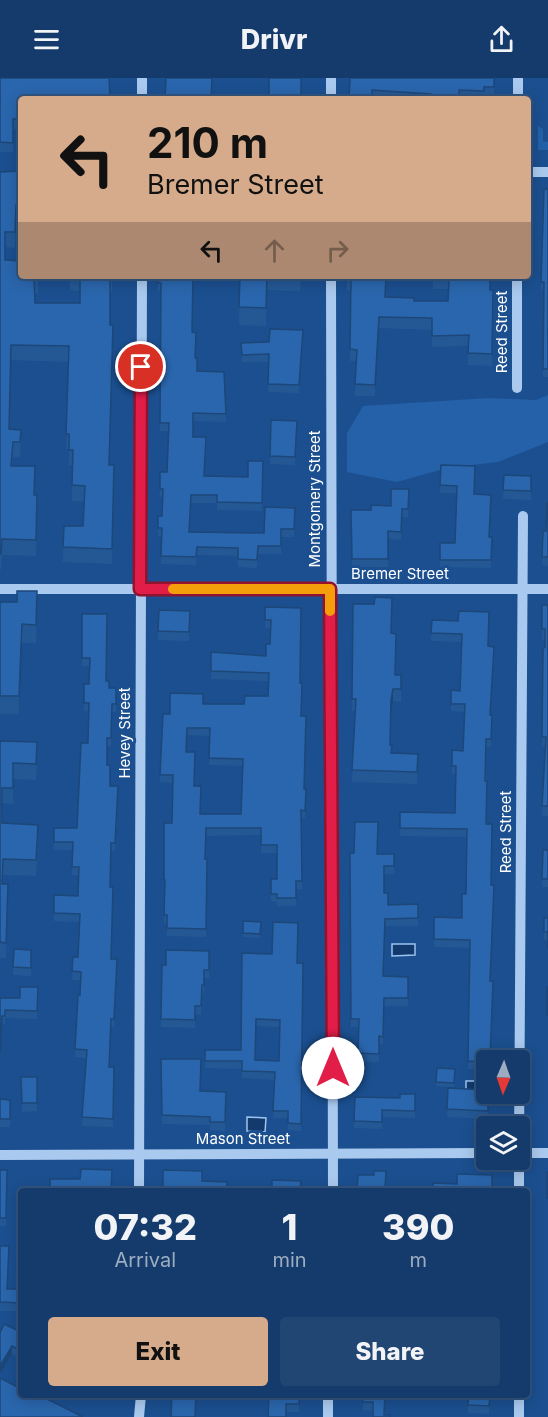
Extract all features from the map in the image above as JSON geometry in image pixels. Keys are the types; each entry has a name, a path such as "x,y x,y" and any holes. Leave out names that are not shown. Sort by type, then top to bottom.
{"street":[{"path":"142,78 142,96"},
{"path":"331,78 331,96"},
{"path":"518,78 518,96"},
{"path":"531,172 548,172"},
{"name":"Hevey Street","path":"139,1188 142,279"},
{"name":"Montgomery Street","path":"331,279 333,1188"},
{"name":"Reed Street","path":"517,388 518,279"},
{"name":"Reed Street","path":"519,1116 523,516"},
{"name":"Bremer Street","path":"0,589 548,589"},
{"name":"Mason Street","path":"0,1155 476,1153"},
{"path":"530,1153 548,1153"},
{"path":"519,1170 519,1188"},
{"path":"139,1417 141,1398"},
{"path":"328,1398 328,1417"},
{"path":"519,1398 519,1417"}],"shaded area":[{"path":"538,126 543,129 543,141 548,142 548,150 538,150"},
{"path":"548,395 548,442 498,462 447,468 397,482 347,472 347,433 363,406 488,398 536,400"},
{"path":"392,944 415,944 415,955 392,956"},
{"path":"466,1081 476,1081 476,1093 469,1093 466,1090"},
{"path":"247,1117 266,1118 265,1132 247,1131"}],"building":[{"path":"0,78 109,78 110,96 18,96 18,119 13,119 13,143 0,142"},
{"path":"166,78 212,78 211,96 165,96"},
{"path":"269,78 301,78 301,96 269,96"},
{"path":"350,78 494,78 494,87 484,87 484,91 459,90 459,96 431,96 431,94 372,90 372,96 349,96"},
{"path":"18,171 15,232 5,232 5,260 18,261 18,279 34,279 35,303 80,303 80,279 110,279 110,325 113,325 109,465 114,465 112,549 63,547 64,526 83,526 85,486 72,485 73,450 69,450 69,434 66,434 69,346 11,345 9,429 21,430 20,442 13,442 11,466 35,466 36,540 2,539 0,554 0,172"},
{"path":"544,189 548,189 548,369 543,369 544,282 541,282"},
{"path":"158,279 193,279 192,332 196,333 197,371 224,372 226,414 193,413 193,437 206,437 204,476 248,477 248,461 263,461 262,503 217,502 217,495 191,495 189,532 264,533 265,507 295,508 294,529 281,529 281,546 258,546 257,560 238,559 238,548 197,547 196,557 161,556 162,528 158,528 158,516 162,516 163,489 160,489 160,472 167,472 169,423 160,423 161,283 158,283"},
{"path":"240,279 267,279 266,308 239,307"},
{"path":"351,279 386,279 385,297 414,298 414,301 448,301 449,279 490,279 490,290 493,290 492,354 468,353 469,335 432,336 432,318 379,317 375,385 355,384 357,350 350,349"},
{"path":"270,329 303,330 299,385 268,384 269,354 242,355 241,343 269,342"},
{"path":"271,420 297,421 295,457 270,456"},
{"path":"441,465 475,466 474,494 491,495 489,537 492,537 491,560 440,560 440,543 455,543 457,486 440,485"},
{"path":"504,475 531,476 531,491 503,490"},
{"path":"391,489 409,489 408,509 402,509 401,532 388,531 388,559 352,559 351,510 371,510 371,505 391,506"},
{"path":"547,503 548,557 542,557 543,531 546,531"},
{"path":"17,591 37,591 36,625 22,624 19,696 0,696 0,602 17,602"},
{"path":"375,597 392,598 391,633 396,634 395,675 401,675 401,689 393,689 391,700 391,753 418,754 417,772 352,770 356,699 352,699 353,604 374,604"},
{"path":"542,605 548,605 548,806 542,806 546,737 542,737 545,629 542,629"},
{"path":"265,607 301,608 301,716 306,716 305,811 301,810 302,881 296,881 296,898 277,898 277,894 271,894 271,879 277,879 277,845 261,845 261,828 206,828 206,929 167,928 167,915 164,915 164,823 172,823 173,775 160,775 163,714 170,714 170,693 203,694 203,704 244,704 245,696 268,696 269,673 211,671 211,652 266,656 266,644 270,644 271,620 265,620","holes":["187,728 210,728 209,758 243,759 241,814 200,814 201,786 194,786 195,752 186,752"]},
{"path":"159,610 190,611 189,632 158,631"},
{"path":"459,611 489,612 488,646 494,647 491,739 486,739 485,781 487,781 486,824 492,824 491,885 494,885 490,981 493,981 490,1050 476,1050 476,1061 468,1061 470,940 434,939 434,917 462,918 462,894 466,894 467,829 400,828 400,812 455,813 456,766 452,766 452,750 463,751 465,704 451,704 451,690 460,691 462,634 431,633 432,620 458,621"},
{"path":"82,614 107,614 106,681 109,681 109,688 116,688 116,704 112,704 111,738 107,738 110,786 118,786 115,843 111,843 110,887 113,887 111,959 117,959 109,1067 114,1067 113,1119 82,1117 87,1050 75,1049 81,972 72,971 73,957 78,957 80,914 54,913 54,895 78,896 79,867 72,867 73,842 54,842 54,828 77,828 81,743 88,743 89,703 84,703 84,684 89,684 90,658 82,658"},
{"path":"0,741 37,742 36,764 13,763 13,788 2,788 2,823 38,825 36,860 3,859 2,884 8,884 6,943 0,942"},
{"path":"355,822 378,822 377,854 394,854 394,866 384,866 384,893 388,893 388,905 418,904 418,918 385,919 383,976 408,977 408,998 384,998 383,1037 379,1036 379,1054 358,1053 359,1019 351,1019 350,853 354,853"},
{"path":"543,850 548,850 548,879 542,879"},
{"path":"544,918 548,918 548,932 544,932"},
{"path":"243,921 261,922 260,934 243,933"},
{"path":"273,922 298,923 297,963 303,963 301,1124 288,1123 288,1111 273,1111 275,1072 242,1071 242,1061 205,1061 205,1050 241,1050 242,953 272,954","holes":["256,1019 280,1020 279,1061 255,1060"]},
{"path":"14,949 31,950 31,968 13,967"},
{"path":"166,950 209,951 209,970 204,970 201,1006 195,1006 195,1020 161,1019 162,965 166,965"},
{"path":"20,987 38,987 37,1011 5,1010 5,1016 2,1016 0,1054 0,998 20,998"},
{"path":"548,987 548,1015 547,1015"},
{"path":"161,1059 201,1059 200,1091 226,1092 225,1122 210,1122 210,1117 162,1115"},
{"path":"437,1068 455,1069 454,1083 436,1082"},
{"path":"21,1077 37,1077 37,1103 22,1103"},
{"path":"448,1088 476,1089 476,1104 488,1104 488,1111 447,1109"},
{"path":"400,1094 415,1094 415,1111 382,1110 382,1122 354,1121 355,1097 400,1098"},
{"path":"0,1099 10,1100 10,1119 0,1119"},
{"path":"81,1169 112,1170 111,1188 50,1188 50,1179 80,1179"},
{"path":"0,1170 7,1170 6,1218 0,1218"},
{"path":"163,1170 202,1171 202,1181 227,1182 227,1188 163,1188"},
{"path":"374,1171 386,1171 385,1188 357,1188 358,1175 374,1175"},
{"path":"548,1172 548,1198 547,1198"},
{"path":"457,1174 492,1175 492,1188 433,1188 433,1183 457,1184"},
{"path":"272,1180 301,1181 300,1188 272,1188"},
{"path":"0,1246 9,1246 7,1289 18,1289 18,1303 0,1302"},
{"path":"4,1324 18,1331 18,1349 12,1346 0,1366 0,1333"},
{"path":"0,1378 18,1387 18,1398 45,1398 83,1417 0,1417"},
{"path":"172,1398 196,1398 195,1417 171,1417"},
{"path":"269,1398 299,1398 299,1404 286,1404 286,1417 268,1417"},
{"path":"363,1398 385,1398 384,1415 390,1415 390,1417 373,1417 373,1402 363,1402"},
{"path":"469,1398 490,1398 489,1406 468,1405"}],"slow traffic":[{"path":"173,589 330,589 330,611"}],"route":[{"path":"141,367 140,589 330,589 333,1068"}]}
